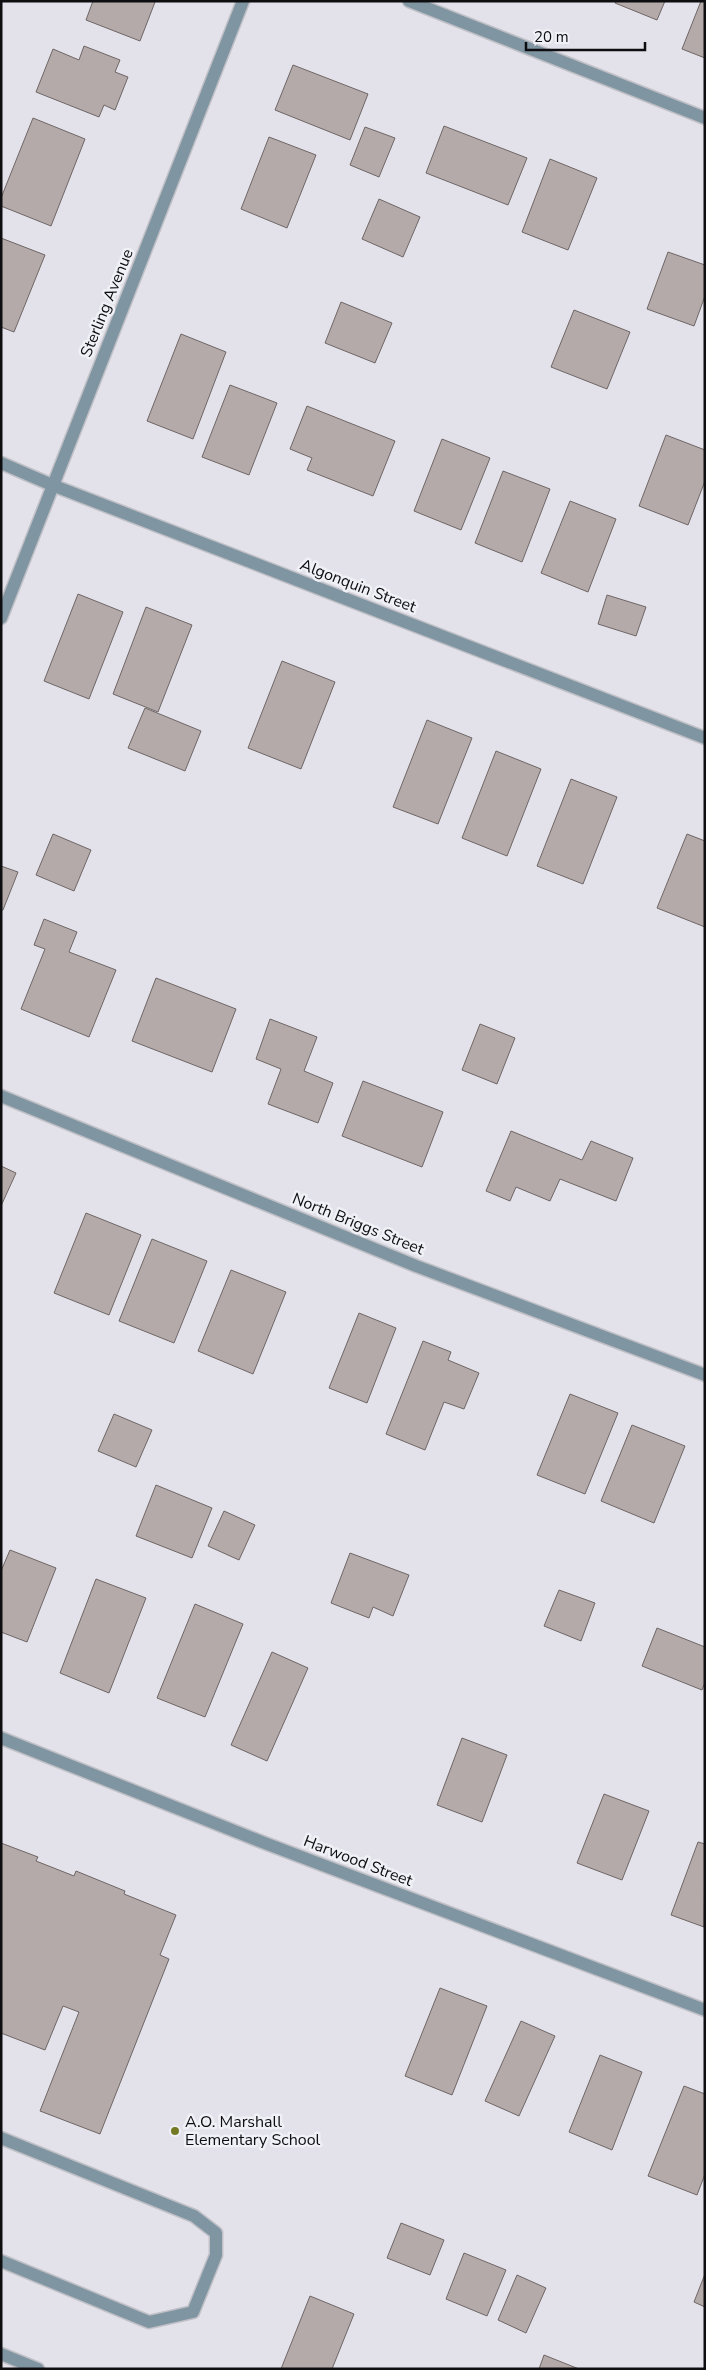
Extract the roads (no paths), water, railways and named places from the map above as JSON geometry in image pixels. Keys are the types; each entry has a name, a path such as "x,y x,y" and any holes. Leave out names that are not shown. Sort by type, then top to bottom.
{"street":[{"name":"Sterling Avenue","path":"1,618 243,1"},
{"path":"409,1 705,118"},
{"name":"Algonquin Street","path":"1,464 705,738"},
{"name":"North Briggs Street","path":"1,1096 416,1266 705,1375"},
{"name":"Harwood Street","path":"1,1738 262,1842 705,2010"},
{"path":"1,2138 194,2216 216,2233 216,2254 194,2312 149,2322 1,2261"},
{"path":"1,2354 38,2369"}],"place":[{"name":"A.O. Marshall Elementary School","path":"175,2131"}]}
